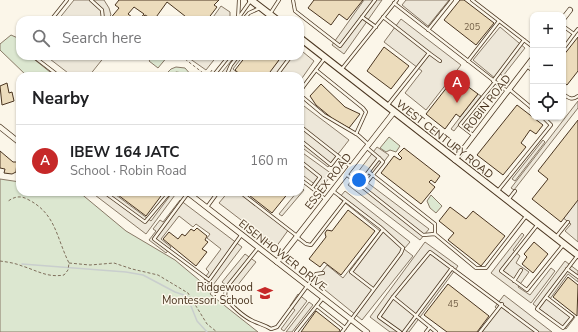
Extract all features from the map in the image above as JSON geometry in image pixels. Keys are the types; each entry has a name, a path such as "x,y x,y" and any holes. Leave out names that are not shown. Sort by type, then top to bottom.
{"main road":[{"path":"251,0 261,8 266,16"},
{"name":"WEST CENTURY ROAD","path":"304,43 341,70 578,255"}],"street":[{"path":"566,15 570,10"},
{"name":"ROBIN ROAD","path":"455,160 530,62"},
{"name":"ESSEX ROAD","path":"277,262 394,112"},
{"path":"0,127 16,140"},
{"name":"EISENHOWER DRIVE","path":"193,196 351,319 364,331"}],"lane":[{"path":"54,16 67,0"},
{"path":"92,1 96,0"},
{"path":"238,16 240,0"},
{"path":"240,16 251,0"},
{"path":"268,16 279,0"},
{"path":"293,0 295,11 301,16"},
{"path":"304,18 340,46 375,0"},
{"path":"341,70 397,0"},
{"path":"428,30 452,0"},
{"path":"472,0 530,45"},
{"path":"92,1 102,10 103,16"},
{"path":"394,3 494,81 530,107"},
{"path":"246,16 249,13 261,8"},
{"path":"362,16 376,27"},
{"path":"383,17 440,61"},
{"path":"468,61 499,21"},
{"path":"566,28 574,34"},
{"path":"566,44 578,29"},
{"path":"474,136 460,125 524,40"},
{"path":"387,106 429,53"},
{"path":"304,86 325,58"},
{"path":"38,60 54,72"},
{"path":"216,72 226,60"},
{"path":"228,72 235,60"},
{"path":"279,72 288,60"},
{"path":"316,70 366,112 356,134"},
{"path":"566,96 570,99 574,99 578,96"},
{"path":"304,98 324,115 356,134 383,162 363,187"},
{"path":"497,193 551,125 546,120"},
{"path":"304,129 351,166"},
{"path":"304,143 331,165 338,156"},
{"path":"359,184 379,158"},
{"path":"304,164 320,177 312,188"},
{"path":"369,172 435,224 435,234"},
{"path":"346,174 423,235 435,234 476,268 486,268 527,216"},
{"path":"304,182 326,199"},
{"path":"332,190 380,227 382,231 401,244 403,250 342,332"},
{"path":"508,201 515,191"},
{"path":"109,196 145,222 167,196"},
{"path":"185,196 154,239 209,280 242,234"},
{"path":"206,207 215,196"},
{"path":"245,196 306,244 311,245 346,201"},
{"path":"555,237 568,222"},
{"path":"538,224 501,271 526,290 564,244"},
{"path":"373,289 351,272 382,231"},
{"path":"258,247 229,285 225,293 228,301 254,322 275,329 318,273 323,273"},
{"path":"400,332 379,317 393,297 430,252 502,304 537,332"},
{"path":"546,297 572,317 562,328 537,309 546,297 567,269 578,255"},
{"path":"404,332 452,268"},
{"path":"567,269 578,277"},
{"path":"514,281 521,270"},
{"path":"393,297 436,332"},
{"path":"296,332 324,298"},
{"path":"480,332 502,304"},
{"path":"317,306 345,328"},
{"path":"426,332 430,327"}],"path":[{"path":"186,60 202,72"},
{"path":"0,261 20,265 43,275 51,276 64,275 68,270 69,263 46,212 24,198 12,198 7,202"},
{"path":"69,263 90,265 114,263 158,276 188,293 207,324 217,332"}],"green space":[{"path":"11,35 16,37 16,60 35,60 50,72 23,72 0,50 0,44"},
{"path":"150,60 165,60 158,68 149,61"},
{"path":"176,67 185,68 188,72 168,72"},
{"path":"389,137 400,146 396,152 390,150 386,152 380,148"},
{"path":"0,179 16,181 16,196 84,196 126,231 175,260 205,285 207,283 214,288 210,294 258,332 0,332"},
{"path":"431,195 442,206 436,213 430,208 427,201"}],"shaded area":[{"path":"74,0 104,0 111,15 110,16 61,16"},
{"path":"364,0 382,0 344,54 332,45"},
{"path":"406,0 449,0 428,26 402,5"},
{"path":"221,6 230,12 230,16 214,16"},
{"path":"401,19 461,65 426,110 405,93 422,71 384,42"},
{"path":"500,27 525,48 503,76 500,74 496,79 473,60"},
{"path":"304,53 314,61 304,75 304,72 269,72 279,60 304,60"},
{"path":"51,60 102,60 92,72 67,72"},
{"path":"192,60 214,60 206,70"},
{"path":"232,60 240,60 233,69 236,72 222,72"},
{"path":"478,94 481,96 454,131 451,129"},
{"path":"578,101 578,108 514,190 511,188 563,120 566,120 566,117"},
{"path":"304,106 349,140 328,167 304,149"},
{"path":"543,140 545,142 515,181 512,179"},
{"path":"377,147 389,155 368,183 429,229 420,240 348,185"},
{"path":"304,154 332,174 321,189 304,176"},
{"path":"345,191 410,242 404,249 413,256 362,320 314,281 327,265 343,278 380,231 339,198"},
{"path":"96,196 117,196 151,221 170,196 174,196 146,234"},
{"path":"225,196 247,196 289,229 276,247 219,203"},
{"path":"294,196 299,196 282,216 279,214"},
{"path":"578,197 578,242 565,231 571,224 562,217"},
{"path":"180,200 242,247 213,285 204,279 209,272 206,269 221,249 207,238 210,234 196,224 193,227 179,216 161,239 171,247 166,253 149,240 156,231 153,229 160,220 163,222"},
{"path":"522,233 524,235 513,250 520,256 516,263 529,272 518,287 530,295 551,268 555,271 531,303 491,273"},
{"path":"425,242 458,266 409,332 390,332 370,317"},
{"path":"245,254 256,262 233,291 222,282"},
{"path":"565,261 578,271 578,282 568,274 550,299 575,317 566,329 533,304"},
{"path":"298,294 307,301 284,331 281,329 295,310 290,306"},
{"path":"504,295 552,332 482,332 498,310 495,307"},
{"path":"309,302 313,305 292,332 286,332"}],"building":[{"path":"119,0 219,0 214,5 217,7 210,16 185,16 167,2 157,16 142,16 144,14 134,7 128,14 131,16 112,16 119,8 115,5"},
{"path":"314,0 363,0 347,20 339,14 331,25 308,8"},
{"path":"460,0 464,0 494,23 476,45 444,20"},
{"path":"578,37 578,71 567,85 566,84 566,52"},
{"path":"384,47 409,66 391,89 367,71"},
{"path":"243,60 279,60 270,72 237,72 235,70"},
{"path":"455,77 478,94 460,117 456,114 445,129 426,114"},
{"path":"7,83 9,93 12,92 14,101 2,105 0,86"},
{"path":"321,84 345,107 360,114 349,128 333,119 316,105 310,96"},
{"path":"517,105 530,115 530,120 536,120 543,125 536,134 530,130 521,143 526,147 503,175 477,155"},
{"path":"578,120 578,200 561,222 532,199 548,179 538,171"},
{"path":"404,148 440,176 435,183 431,180 429,182 435,187 421,204 381,173 394,156 400,160 402,158 398,154"},
{"path":"0,151 13,162 16,162 16,172 12,174 4,173 5,169 0,168"},
{"path":"119,196 161,196 146,216"},
{"path":"250,196 286,196 272,213"},
{"path":"450,207 466,219 473,211 505,236 481,266 448,240 454,233 439,221"},
{"path":"348,210 375,231 341,275 324,262 320,267 309,259 326,237 325,233 327,230 332,231"},
{"path":"197,228 207,236 205,240 208,242 202,249 207,252 196,266 163,239 169,232 178,239 182,234 185,236 191,229 194,231"},
{"path":"534,242 548,254 533,273 522,264 527,257 524,254"},
{"path":"568,277 578,285 577,316 553,297"},
{"path":"448,284 489,316 477,332 447,332 424,315"},
{"path":"316,311 340,330 339,332 301,332"}],"waterway":[{"path":"22,264 126,272 143,275 175,292 187,296 197,321 207,332"}],"place":[{"name":"IBEW 164 JATC","path":"457,103"},
{"name":"Ridgewood Montessori School","path":"265,293"}]}
